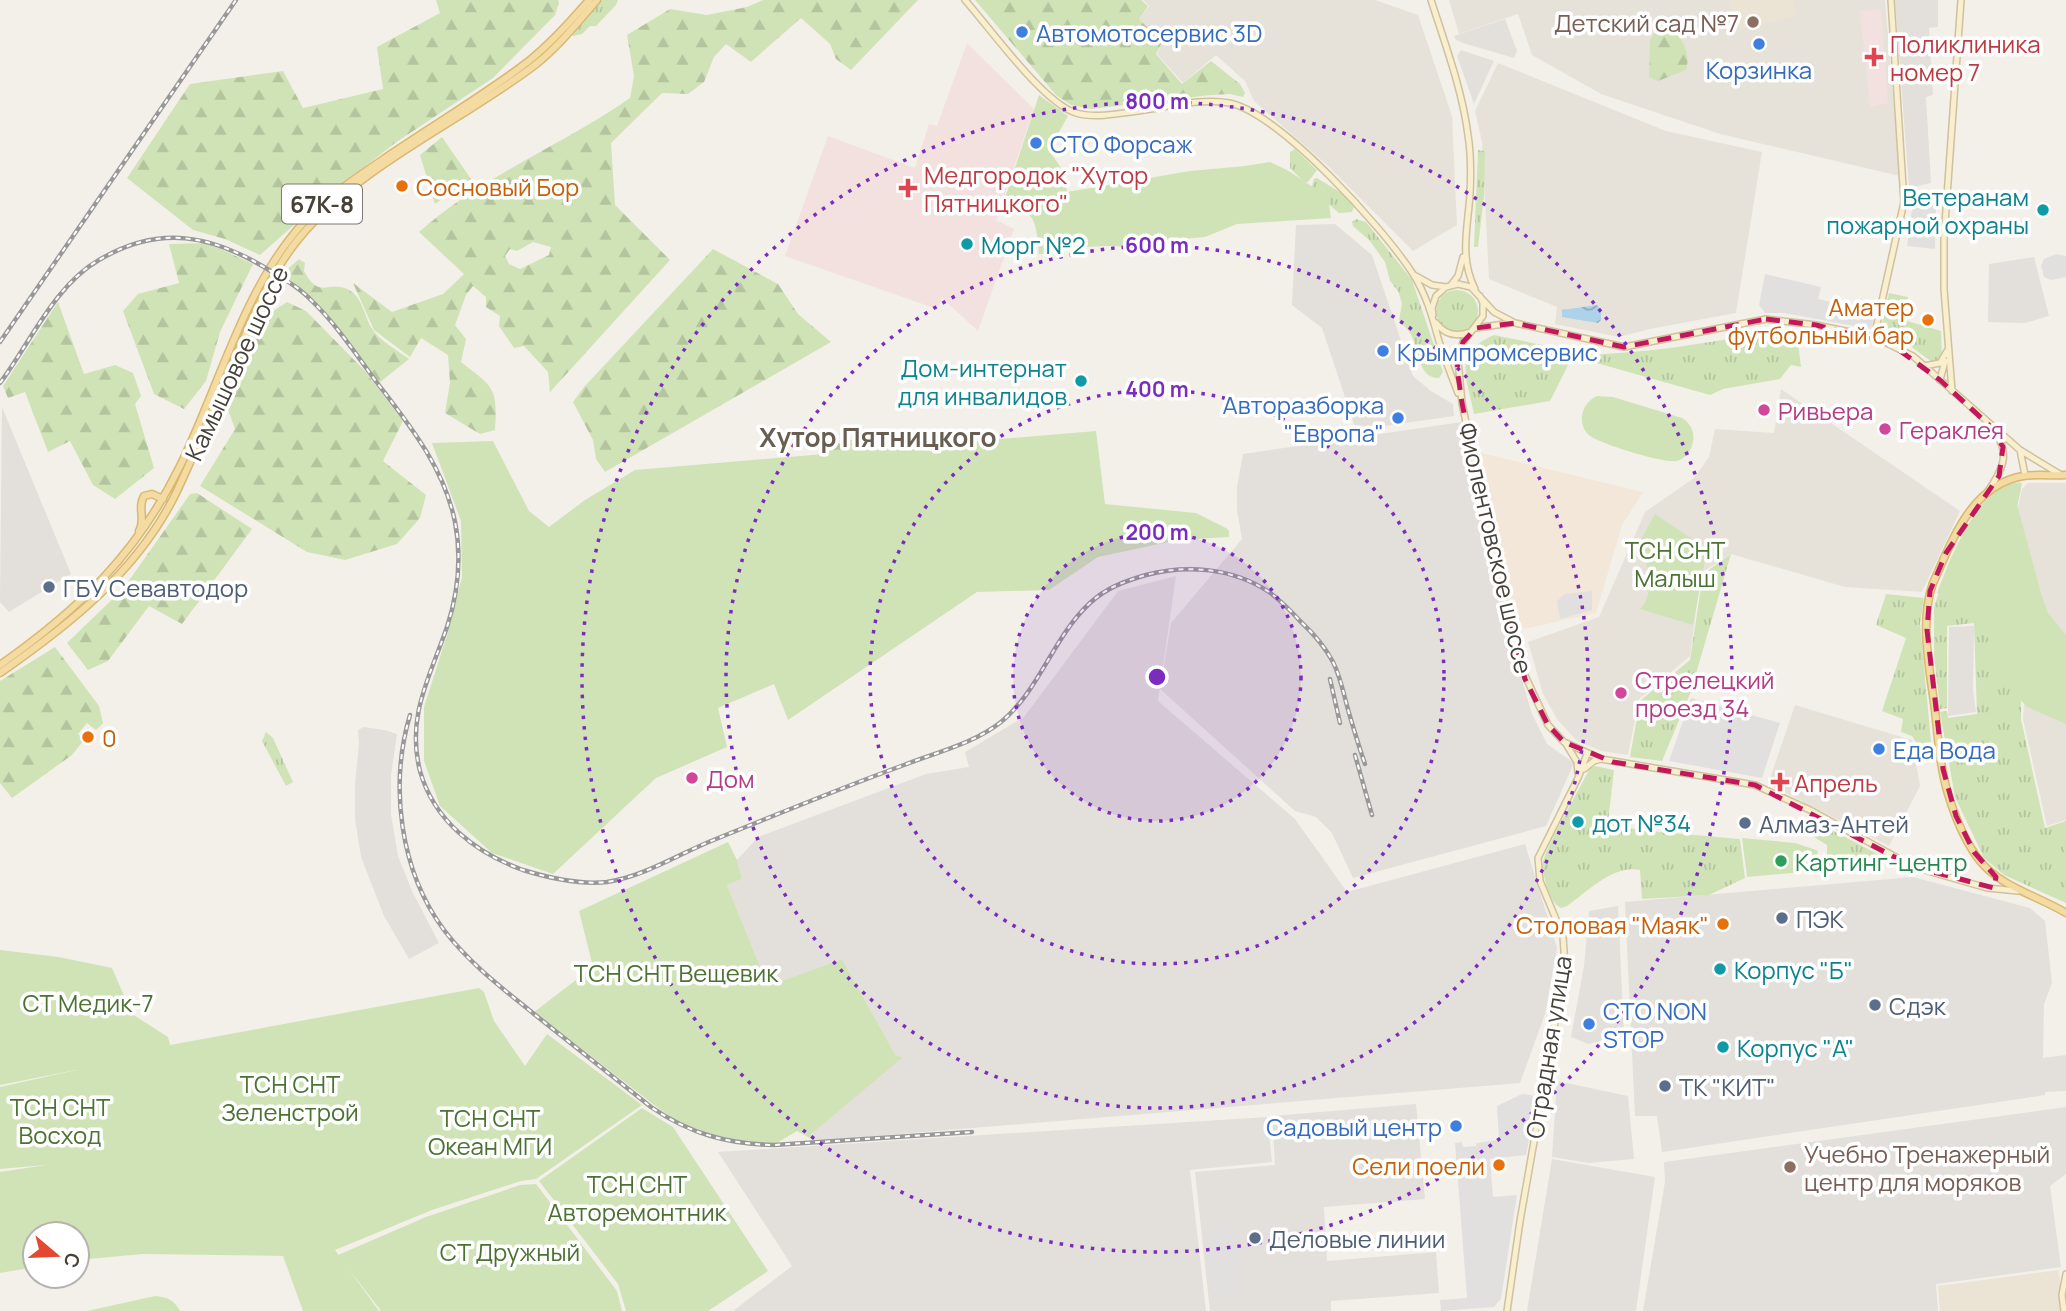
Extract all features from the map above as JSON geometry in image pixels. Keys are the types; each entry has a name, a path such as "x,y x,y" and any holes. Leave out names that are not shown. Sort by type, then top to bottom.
{"main road":[{"name":"Камышовое шоссе","path":"0,665 83,599 129,551 180,467 258,289 289,240 313,212 344,186 530,60 589,0"},
{"name":"Камышовое шоссе","path":"0,673 106,590 154,530 175,494 261,298 298,240 319,217 382,167 489,98 537,63 597,0"},
{"name":"Фиолентовское шоссе","path":"965,0 1045,93 1064,108 1077,113 1110,115 1227,102 1255,113 1353,199 1414,275 1434,318 1446,362 1462,404"},
{"path":"1431,0 1468,134 1470,193 1464,254 1458,276 1436,296 1434,318 1444,331 1450,334 1464,334 1495,323 1516,323"},
{"path":"1874,337 1904,202 1905,184 1891,0"},
{"path":"1952,391 1947,351 1944,238 1961,0"},
{"path":"1464,254 1467,274 1478,294 1494,312 1516,323 1600,343 1624,347 1766,319 1816,325 1874,337 1899,348 1924,366 2020,450 2063,475"},
{"path":"1414,275 1432,285 1464,285 1478,294"},
{"name":"Фиолентовское шоссе","path":"1478,294 1483,309 1480,322 1463,342 1458,359 1462,404 1498,577 1522,669 1548,725 1564,742 1601,759 1755,785 1810,810 1914,867 1987,888 2022,891"},
{"path":"1924,366 1940,363 1947,351"},
{"path":"1940,380 1947,351"},
{"path":"1988,491 1999,476 2004,456 2001,441 1990,426"},
{"path":"2020,450 2025,475"},
{"path":"1927,630 1935,584 1946,553 1978,500 2008,479 2025,475 2063,475"},
{"path":"2025,475 1996,489 1980,501 1930,591 1927,630 1940,750 1948,792 1956,816 1974,852 1996,877 2066,912"},
{"path":"129,551 142,524 140,506 144,496 152,494 163,499 166,505 154,530"},
{"path":"1564,742 1577,762 1578,778"},
{"name":"Отрадная улица","path":"1507,1311 1520,1221 1565,966 1563,936 1540,881 1538,858 1587,754"},
{"path":"1578,778 1586,766 1601,759"},
{"path":"1987,888 1997,885 1996,877"},
{"path":"2064,1311 2062,1295 2066,1274"}],"highlighted area":[{"path":"1766,319 1816,325 1892,345 1940,380 1990,426 2003,447 1999,476 1946,553 1930,591 1927,630 1943,769 1956,816 1974,852 1996,877 1994,888 1914,867 1755,785 1613,762 1564,742 1548,725 1525,679 1498,577 1462,403 1457,368 1463,342 1476,328 1515,323 1624,347"}],"shaded area":[{"path":"1143,0 1375,0 1418,15 1452,116 1457,225 1413,251 1328,166 1254,101 1245,81 1216,55 1183,83 1157,54 1162,42 1139,19 1149,6"},
{"path":"1449,0 1885,0 1900,176 1720,134 1601,94 1532,55 1518,14 1459,34"},
{"name":"Детский сад №7","path":"1729,0 1793,0 1797,15 1740,30"},
{"path":"1895,0 1938,0 1938,27 1929,28 1933,95 1926,97 1931,183 1909,188"},
{"name":"Поликлиника номер 7","path":"1881,9 1888,103 1870,107 1860,11"},
{"path":"1505,19 1517,51 1514,58 1463,43 1454,36"},
{"name":"Медгородок \"Хутор Пятницкого\"","path":"967,43 1034,109 996,220 1014,229 978,331 942,298 937,309 785,256 828,136 915,168 929,124 937,126"},
{"path":"1461,50 1494,61 1474,104 1457,56"},
{"path":"1498,63 1666,131 1762,152 1736,313 1619,337 1555,324 1557,307 1489,279 1482,142 1475,111"},
{"path":"1913,202 1936,206 1935,249 1907,246"},
{"path":"1335,224 1372,255 1413,376 1453,404 1454,416 1356,430 1322,328 1292,305 1296,225"},
{"path":"2056,254 2066,256 2066,277 2051,280 2044,277 2041,266 2044,259"},
{"path":"2034,257 2049,316 2025,323 1988,322 1989,264"},
{"path":"1765,274 1821,287 1818,299 1875,312 1871,329 1784,313 1765,313 1759,305"},
{"path":"1781,389 1960,511 1922,592 1845,587 1731,554 1701,573 1690,656 1639,699 1628,755 1601,751 1577,741 1557,719 1543,694 1528,642 1599,617 1645,512 1694,478 1709,457 1715,429 1774,433"},
{"path":"2,407 71,574 9,612 0,602"},
{"path":"1462,422 1502,612 1532,714 1547,744 1574,763 1546,826 1353,878 1332,833 1316,817 1295,811 1160,689 1171,623 1242,539 1237,510 1237,487 1243,454"},
{"path":"1481,453 1643,492 1622,525 1596,613 1524,629 1507,593"},
{"path":"2028,483 2066,483 2066,820 2047,826 2023,719 2025,686 1991,633 2022,489"},
{"path":"1176,576 1158,701 1295,819 1347,892 1525,844 1557,948 1545,1014 1520,1083 815,1141 811,1134 896,1056 842,959 768,986 727,885 742,879 737,860 758,837 926,774 969,767 965,752 1024,717 1118,591"},
{"path":"1592,591 1592,610 1560,619 1557,601 1565,594"},
{"path":"1974,626 1973,691 1976,712 1948,716 1949,627"},
{"path":"1691,698 1780,723 1762,778 1669,761"},
{"path":"1795,705 1912,740 1920,786 1889,846 1768,784"},
{"path":"364,727 397,734 391,775 391,814 398,856 412,891 439,943 409,959 384,916 361,857 355,819 355,785 358,730"},
{"path":"1913,877 2030,908 2045,921 2052,983 2044,1004 2043,1058 2066,1055 2066,1091 2045,1092 2045,1095 1662,1152 1657,1116 1635,1116 1625,902"},
{"path":"1618,906 1624,1035 1588,1044 1571,1037 1584,966 1589,911"},
{"path":"1557,1081 1628,1096 1634,1159 1589,1163 1552,1157"},
{"path":"1522,1094 1531,1095 1537,1101 1526,1155 1490,1159 1493,1197 1517,1195 1501,1299 1494,1307 1441,1311 1440,1300 1467,1298 1455,1143 1462,1142 1463,1147 1499,1140 1497,1106"},
{"path":"1416,1104 1425,1199 1324,1207 1327,1261 1436,1252 1439,1293 1331,1301 1331,1311 1210,1311 1195,1172 1275,1165 1272,1116"},
{"path":"2066,1107 2066,1174 2050,1186 2061,1267 1936,1284 1938,1311 1643,1311 1665,1182 1664,1162"},
{"path":"1267,1117 1272,1162 1190,1170 1206,1311 733,1311 792,1266 718,1152"},
{"path":"1552,1159 1655,1177 1636,1311 1527,1311"},
{"path":"1238,1225 1245,1293 1212,1296 1205,1229"},
{"path":"2059,1270 2062,1311 1940,1311 1938,1286"}],"green space":[{"path":"436,0 558,0 559,3 555,15 493,78 395,143 327,196 260,255 225,239 193,230 127,178 190,84 283,71 303,108 383,89 377,47 440,13"},
{"path":"602,0 618,0 596,26 590,26 582,34 573,36 573,34"},
{"path":"763,0 918,0 851,70 836,59 830,44 801,18 751,62 726,44 714,57 704,82 688,94 662,93 611,143 615,205 670,260 550,392 548,372 524,346 514,348 499,326 500,316 486,307 486,297 473,286 466,295 455,325 466,339 461,362 487,383 494,396 495,430 480,434 445,413 450,383 448,355 421,338 410,357 374,330 353,283 392,312 443,294 464,274 419,232 469,194 630,98 634,76 627,35 670,9 707,15 747,7","holes":["533,242 551,247 549,255 520,269 509,264 505,256 510,249 517,251"]},
{"path":"975,0 1141,0 1148,6 1139,19 1162,42 1156,54 1182,84 1211,61 1240,84 1245,93 1243,97 1230,94 1211,95 1091,109 1071,105 1056,95"},
{"path":"1671,27 1685,47 1686,70 1658,81 1649,77 1650,40 1657,29"},
{"path":"1039,95 1068,116 1049,150 1065,174 1067,192 1190,171 1270,162 1328,197 1331,218 1237,224 1205,237 1138,243 1130,248 1073,248 1039,254 1033,219 1005,198"},
{"path":"442,137 471,179 435,204 420,155"},
{"path":"1295,149 1317,170 1308,182 1304,182 1290,168 1290,152"},
{"path":"1478,150 1485,151 1484,196 1478,247 1474,247"},
{"path":"1317,178 1348,197 1354,207 1352,212 1339,213 1321,198 1319,191 1311,189 1314,179"},
{"path":"1356,219 1366,222 1412,280 1443,372 1439,378 1432,377 1423,368 1409,331 1399,320 1402,304 1398,291 1390,281 1385,262 1370,241 1353,226 1352,222"},
{"path":"208,243 253,264 220,332 206,381 184,409 154,394 123,311 138,294 179,283 169,244"},
{"path":"713,249 778,284 798,314 831,342 605,472 596,459 593,440 573,402"},
{"path":"299,259 305,263 304,271 315,285 325,288 342,287 353,293 374,332 409,359 379,383 324,310 282,274"},
{"path":"1457,290 1472,296 1478,311 1472,326 1457,332 1442,326 1436,311 1442,296"},
{"path":"1889,293 1908,297 1904,320 1941,331 1942,358 1932,362 1905,342 1880,331"},
{"path":"58,302 84,374 115,365 133,373 141,396 135,404 154,468 115,499 93,485 70,441 48,452 25,392 8,398 3,386"},
{"path":"287,302 306,311 365,371 403,421 383,461 426,495 420,518 397,544 345,560 307,552 200,486 235,429 227,407 241,354 248,339 270,313"},
{"path":"1774,331 1798,342 1801,367 1791,365 1780,379 1723,389 1710,395 1575,357 1675,347"},
{"path":"1494,335 1567,350 1568,365 1550,401 1474,414 1466,377 1467,358 1481,342"},
{"path":"1597,396 1613,397 1682,418 1693,431 1690,450 1680,460 1670,461 1633,453 1590,436 1583,426 1582,414 1587,404"},
{"path":"1096,431 1105,504 1196,513 1226,528 1229,537 1178,540 1098,557 1049,590 977,592 788,720 774,684 718,708 727,747 656,778 553,874 492,853 440,806 424,761 424,707 462,577 461,521 432,443 493,441 529,511 549,527 585,500 635,470"},
{"path":"866,436 878,481 827,478 819,448"},
{"path":"2020,482 2021,489 1989,629 2021,685 2021,719 2045,828 2066,821 2066,903 2004,875 1984,858 1955,797 1940,712 1947,711 1948,718 1977,714 1974,623 1947,626 1947,708 1940,709 1934,654 1934,607 1951,557 2004,487"},
{"path":"2022,483 2017,504 2042,597 2048,613 2066,635 2066,724 2027,707 1995,672 1991,645 1983,626 1965,606 1937,593 1964,533 1983,503 2006,485"},
{"path":"197,493 252,529 182,624 149,606 108,661 88,670 67,643 123,589 190,494"},
{"name":"ТСН СНТ Малыш","path":"1655,514 1707,549 1693,625 1640,609 1647,597 1649,582 1642,553 1635,550"},
{"path":"1731,554 1690,694 1662,761 1630,757 1640,701 1690,660 1703,574"},
{"path":"1886,594 1924,598 1920,623 1931,742 1917,744 1912,736 1901,732 1903,719 1882,711 1906,638 1876,625"},
{"path":"55,647 99,706 103,723 96,730 87,723 78,734 84,740 72,755 12,798 0,783 0,681"},
{"path":"266,732 273,738 293,782 286,786 262,741"},
{"path":"1595,766 1614,770 1608,822 1638,830 1740,839 1745,878 1709,895 1642,899 1640,870 1630,869 1610,875 1567,906 1561,908 1556,905 1545,882 1543,863 1590,768"},
{"path":"1820,824 1893,862 1827,866 1827,845 1814,837"},
{"name":"Картинг-центр","path":"1742,838 1795,843 1816,850 1815,871 1747,877"},
{"name":"ТСН СНТ Вещевик","path":"728,842 742,879 727,885 768,986 842,959 896,1056 903,1057 811,1134 815,1141 797,1131 770,1147 737,1144 699,1135 662,1111 534,1012 593,967 579,911"},
{"path":"0,950 59,957 112,968 132,1014 168,1037 170,1045 479,988 484,992 494,1021 525,1066 547,1034 642,1105 536,1179 521,1181 432,1210 335,1250 379,1311 303,1311 283,1256 143,1254 91,1259 91,1220 21,1220 21,1269 0,1273 0,1172 46,1165 0,1169 0,1087 81,1069 0,1085"},
{"name":"ТСН СНТ Авторемонтник","path":"642,1108 673,1127 768,1271 708,1311 626,1311 618,1284 539,1181"},
{"name":"СТ Дружный","path":"536,1184 617,1291 622,1311 381,1311 338,1255 426,1217 520,1185"},
{"path":"155,1296 170,1300 180,1311 87,1311"}],"water":[{"path":"1597,305 1601,310 1601,320 1598,323 1562,317 1562,310"}],"railway":[{"path":"0,342 236,0"},
{"path":"0,383 44,316 69,284 99,260 143,241 186,238 227,249 269,270 307,296 338,330 414,432 435,466 455,522 458,575 454,601 422,697 416,732 416,751 427,789 435,805 459,833 489,854 533,873 586,883 607,882 635,875 763,820 979,736 1015,709 1066,631 1090,603 1103,593 1138,577 1177,570 1209,570 1255,584 1285,606 1318,640 1333,662 1365,764"},
{"path":"1330,679 1340,723"},
{"path":"410,715 400,770 400,799 408,855 429,907 454,942 486,975 651,1107 695,1131 725,1140 757,1144 972,1132"},
{"path":"1355,755 1372,815"}],"place":[{"name":"Детский сад №7","path":"1753,22"},
{"name":"Автомотосервис 3D","path":"1022,32"},
{"name":"Корзинка","path":"1759,44"},
{"name":"Поликлиника номер 7","path":"1874,57"},
{"name":"СТО Форсаж","path":"1036,143"},
{"name":"Сосновый Бор","path":"402,186"},
{"name":"Медгородок \"Хутор Пятницкого\"","path":"908,188"},
{"name":"Ветеранам пожарной охраны","path":"2043,210"},
{"name":"Морг №2","path":"967,244"},
{"name":"Аматер футбольный бар","path":"1928,320"},
{"name":"Крымпромсервис","path":"1383,351"},
{"name":"Дом-интернат для инвалидов","path":"1081,381"},
{"name":"Ривьера","path":"1764,410"},
{"name":"Авторазборка \"Европа\"","path":"1398,418"},
{"name":"Гераклея","path":"1885,429"},
{"name":"ГБУ Севавтодор","path":"49,587"},
{"name":"Стрелецкий проезд 34","path":"1621,693"},
{"name":"0","path":"88,737"},
{"name":"Еда Вода","path":"1879,749"},
{"name":"Дом","path":"692,778"},
{"name":"Апрель","path":"1780,782"},
{"name":"дот №34","path":"1578,822"},
{"name":"Алмаз-Антей","path":"1745,823"},
{"name":"Картинг-центр","path":"1781,861"},
{"name":"ПЭК","path":"1782,918"},
{"name":"Столовая \"Маяк\"","path":"1723,924"},
{"name":"Корпус \"Б\"","path":"1720,969"},
{"name":"Сдэк","path":"1875,1005"},
{"name":"СТО NON STOP","path":"1589,1024"},
{"name":"Корпус \"А\"","path":"1723,1047"},
{"name":"ТК \"КИТ\"","path":"1665,1086"},
{"name":"Садовый центр","path":"1456,1126"},
{"name":"Сели поели","path":"1499,1165"},
{"name":"Учебно Тренажерный центр для моряков","path":"1790,1167"},
{"name":"Деловые линии","path":"1255,1238"}],"district":[{"name":"Хутор Пятницкого","path":"878,437"}],"park label":[{"name":"СТ Медик-7","path":"88,1002"},
{"name":"ТСН СНТ Зеленстрой","path":"290,1097"},
{"name":"ТСН СНТ Восход","path":"60,1120"},
{"name":"ТСН СНТ Океан МГИ","path":"490,1131"}]}
